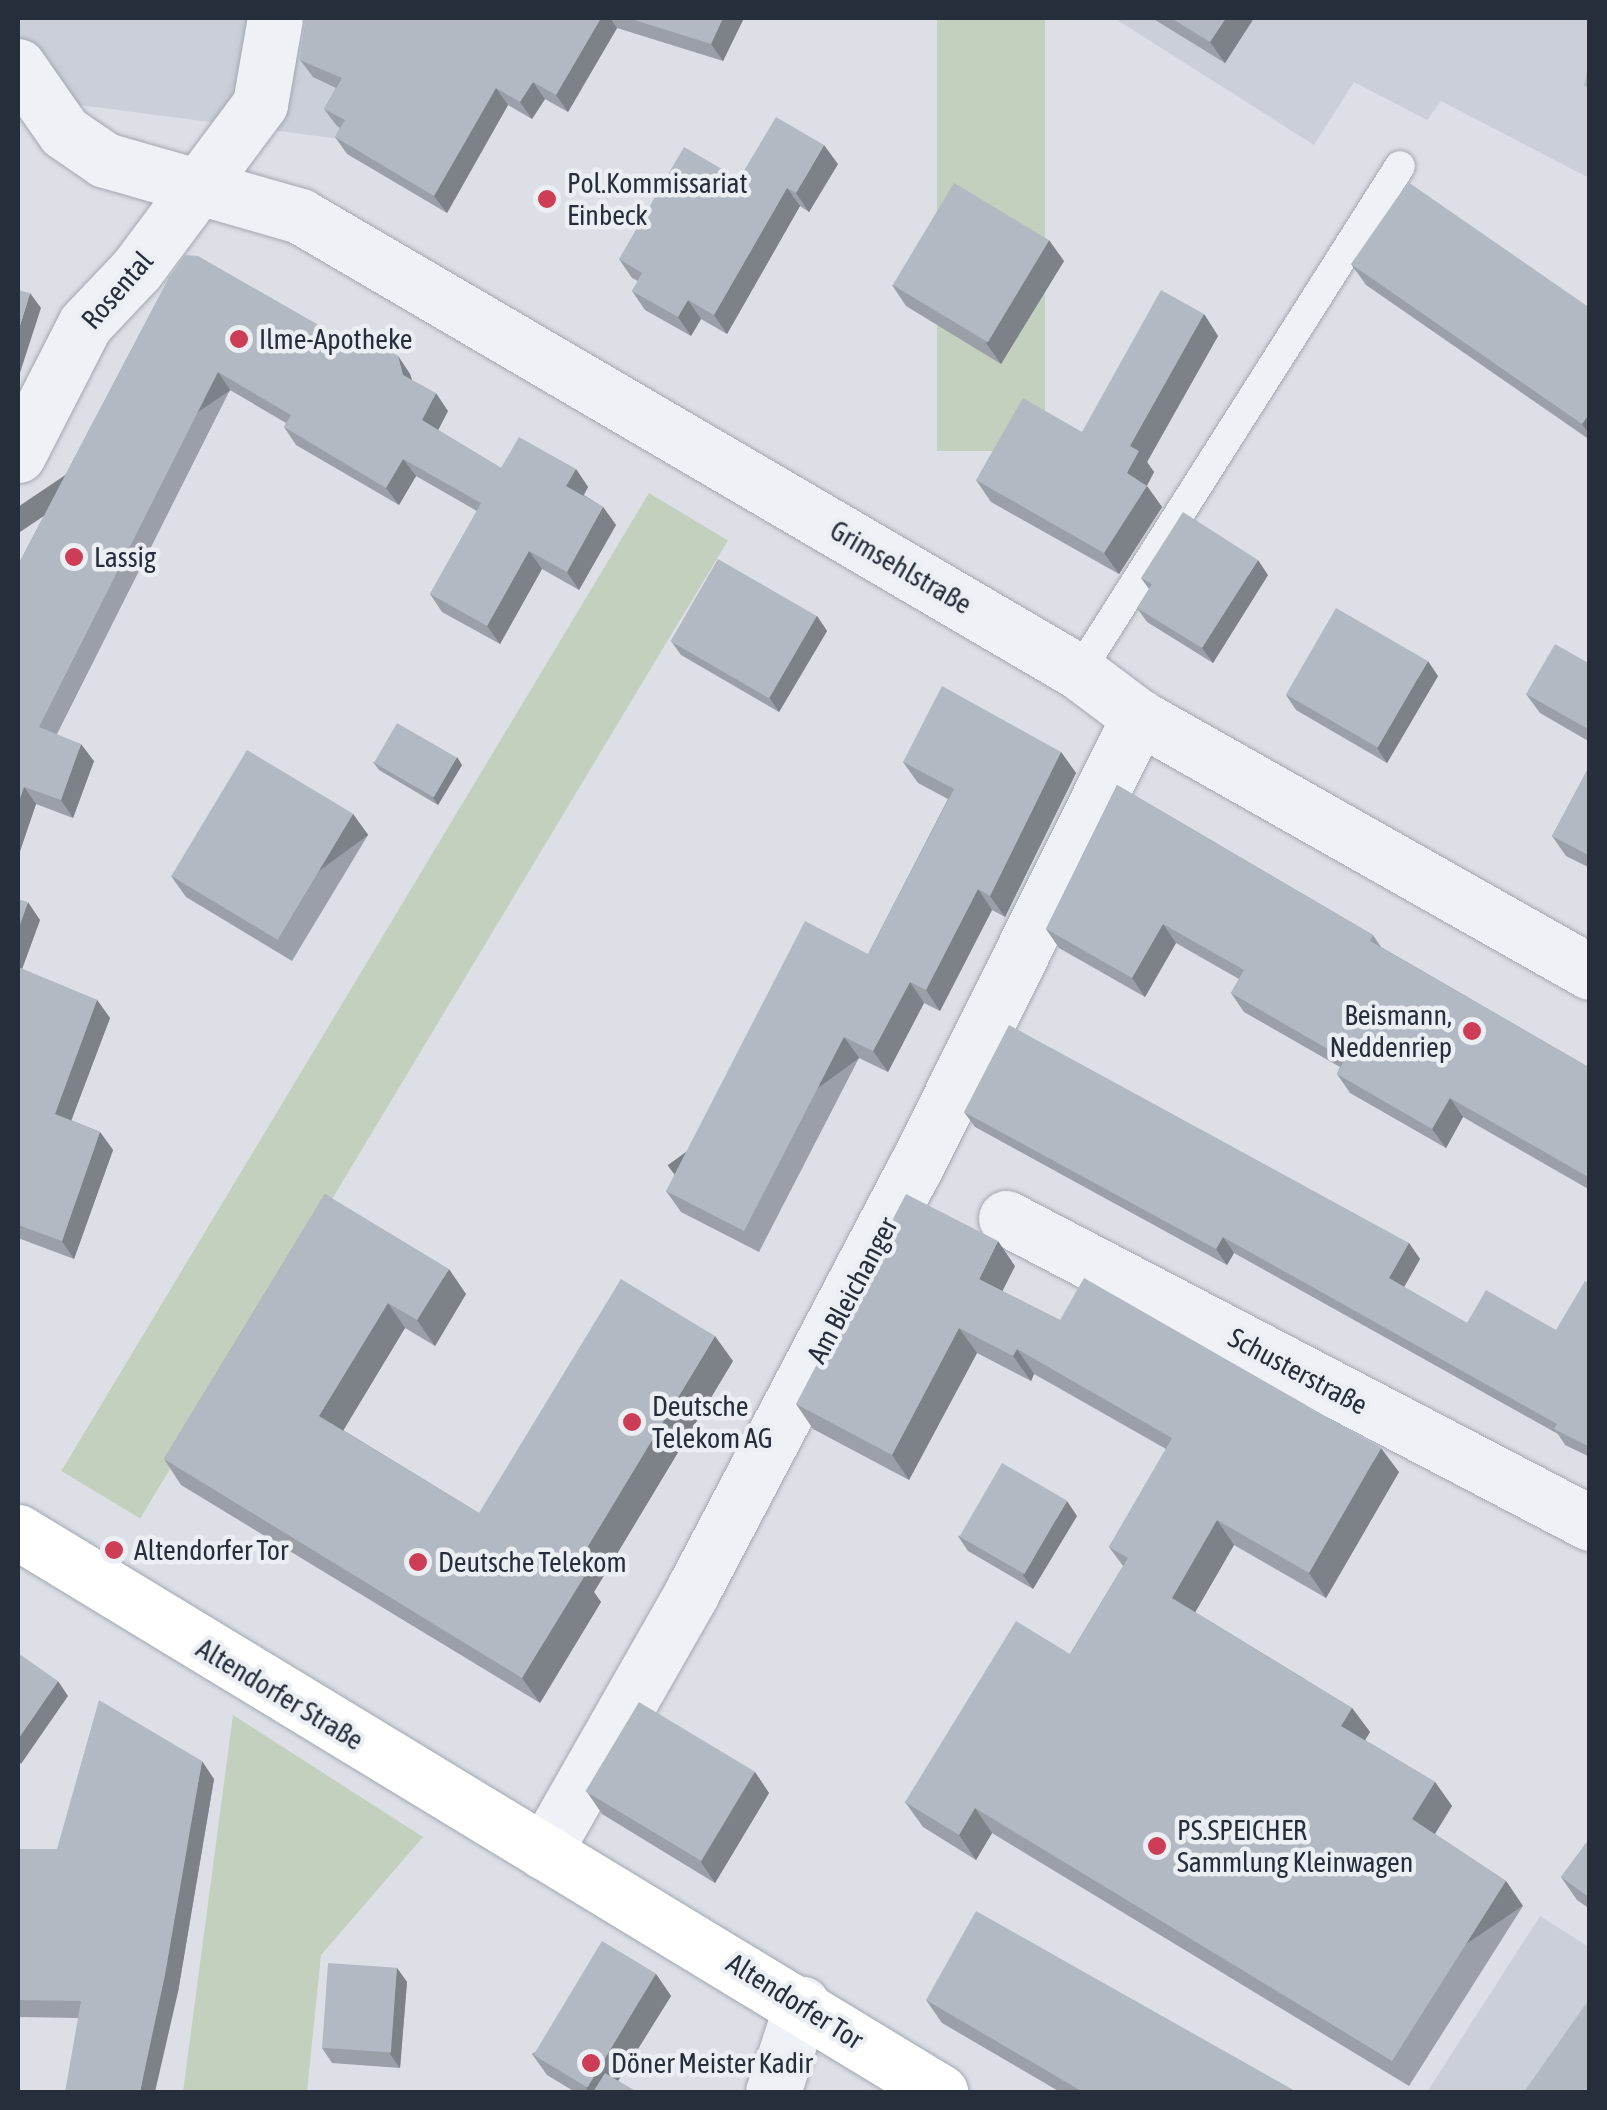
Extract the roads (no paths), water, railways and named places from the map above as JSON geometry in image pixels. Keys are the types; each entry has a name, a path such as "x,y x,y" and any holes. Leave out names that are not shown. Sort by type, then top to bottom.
{"main road":[{"name":"Altendorfer Straße","path":"18,1532 544,1852"},
{"name":"Altendorfer Tor","path":"544,1852 802,2004 940,2092"}],"street":[{"name":"Rosental","path":"18,455 85,324 202,186 260,104 275,18"},
{"path":"18,66 40,137"},
{"name":"Grimsehlstraße","path":"40,137 105,160 300,216 1079,672 1139,716 1590,972"},
{"name":"Am Bleichanger","path":"544,1852 692,1594 916,1168 1139,716"},
{"name":"Schusterstraße","path":"1006,1218 1590,1524"},
{"path":"773,2092 802,2004"}],"lane":[{"path":"1079,672 1400,166"}],"place":[{"name":"Pol.Kommissariat Einbeck","path":"547,199"},
{"name":"Ilme-Apotheke","path":"239,339"},
{"name":"Lassig","path":"74,557"},
{"name":"Beismann, Neddenriep","path":"1472,1031"},
{"name":"Deutsche Telekom AG","path":"632,1422"},
{"name":"Altendorfer Tor","path":"114,1550"},
{"name":"Deutsche Telekom","path":"418,1562"},
{"name":"PS.SPEICHER Sammlung Kleinwagen","path":"1157,1846"},
{"name":"Döner Meister Kadir","path":"591,2063"}]}
